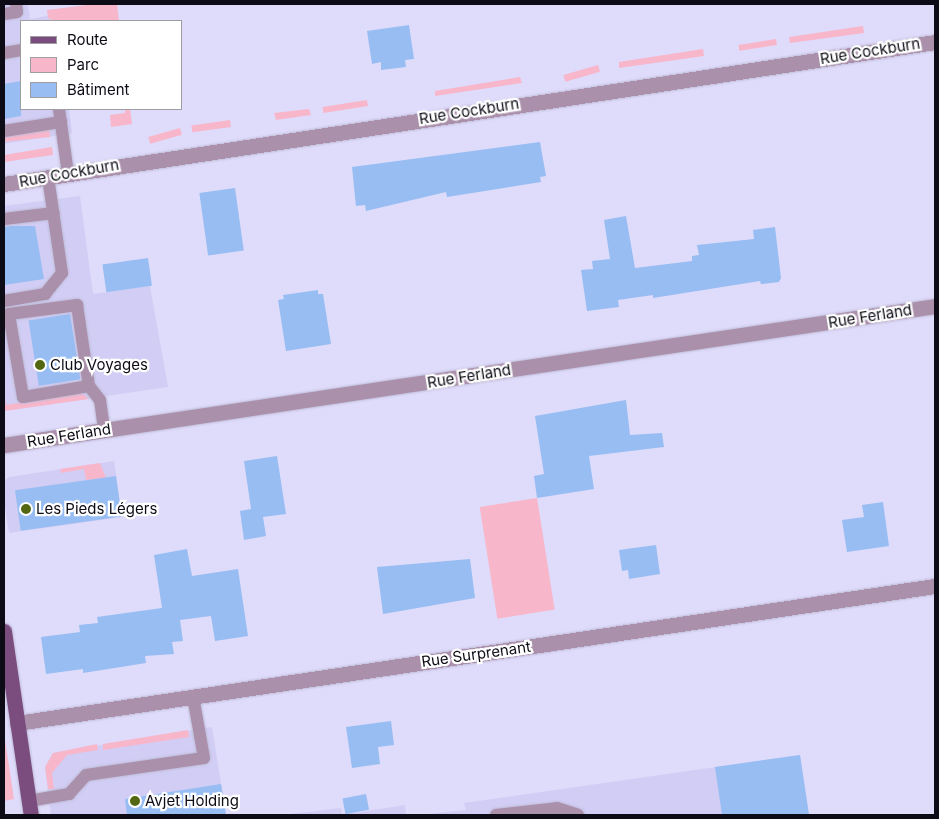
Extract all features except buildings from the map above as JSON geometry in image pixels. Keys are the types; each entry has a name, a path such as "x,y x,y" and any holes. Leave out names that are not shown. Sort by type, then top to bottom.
{"main road":[{"path":"4,631 30,808"}],"street":[{"name":"Rue Cockburn","path":"4,184 935,42"},
{"name":"Rue Ferland","path":"4,445 935,306"},
{"name":"Rue Surprenant","path":"17,723 935,586"}],"lane":[{"path":"4,14 17,12 16,4"},
{"path":"4,53 20,50"},
{"path":"59,110 68,174"},
{"path":"4,131 61,122"},
{"path":"4,301 45,294 63,268 48,177"},
{"path":"4,219 54,213"},
{"path":"89,386 23,397 10,353 10,314 76,305 89,386 100,400 104,430"},
{"path":"30,808 69,794 86,775 204,758 193,696"},
{"path":"496,815 557,808 578,815"}],"shaded area":[{"path":"4,4 28,4 30,19 57,14 58,20 20,20 20,110 69,110 72,133 4,144"},
{"path":"80,196 93,294 150,286 168,387 4,411 4,206"},
{"path":"114,461 122,517 9,533 4,500 4,481 9,477"},
{"path":"212,727 226,815 51,815 45,767 53,753"},
{"path":"800,755 809,815 419,815 466,810 464,803"},
{"path":"405,805 406,815 342,815"},
{"path":"341,808 342,815 291,815 290,814"}],"green space":[{"path":"95,4 117,4 119,20 52,20 48,18 47,10"},
{"path":"863,26 864,33 790,43 789,37"},
{"path":"776,39 777,45 739,51 738,45"},
{"path":"703,49 704,56 619,68 619,62"},
{"path":"598,65 600,72 565,82 563,75"},
{"path":"520,77 522,83 435,96 435,91"},
{"path":"367,100 368,106 323,113 323,107"},
{"path":"309,109 311,115 276,120 274,113"},
{"path":"125,110 130,110 132,124 111,127 110,115 125,113"},
{"path":"230,120 231,127 192,132 191,125"},
{"path":"49,127 50,137 4,142 4,132"},
{"path":"180,128 182,135 150,144 148,137"},
{"path":"52,147 53,155 4,162 4,155"},
{"path":"81,393 89,399 4,411 4,394 6,405"},
{"path":"100,463 106,478 86,480 84,469 61,473 60,469"},
{"path":"537,498 555,610 497,619 480,507"},
{"path":"188,730 189,737 103,750 103,744"},
{"path":"4,733 14,799 4,801"},
{"path":"97,744 98,750 67,755 52,773 54,789 48,789 45,767 53,753"}],"place":[{"name":"Club Voyages","path":"40,365"},
{"name":"Les Pieds Légers","path":"26,509"},
{"name":"Avjet Holding","path":"135,801"}]}
